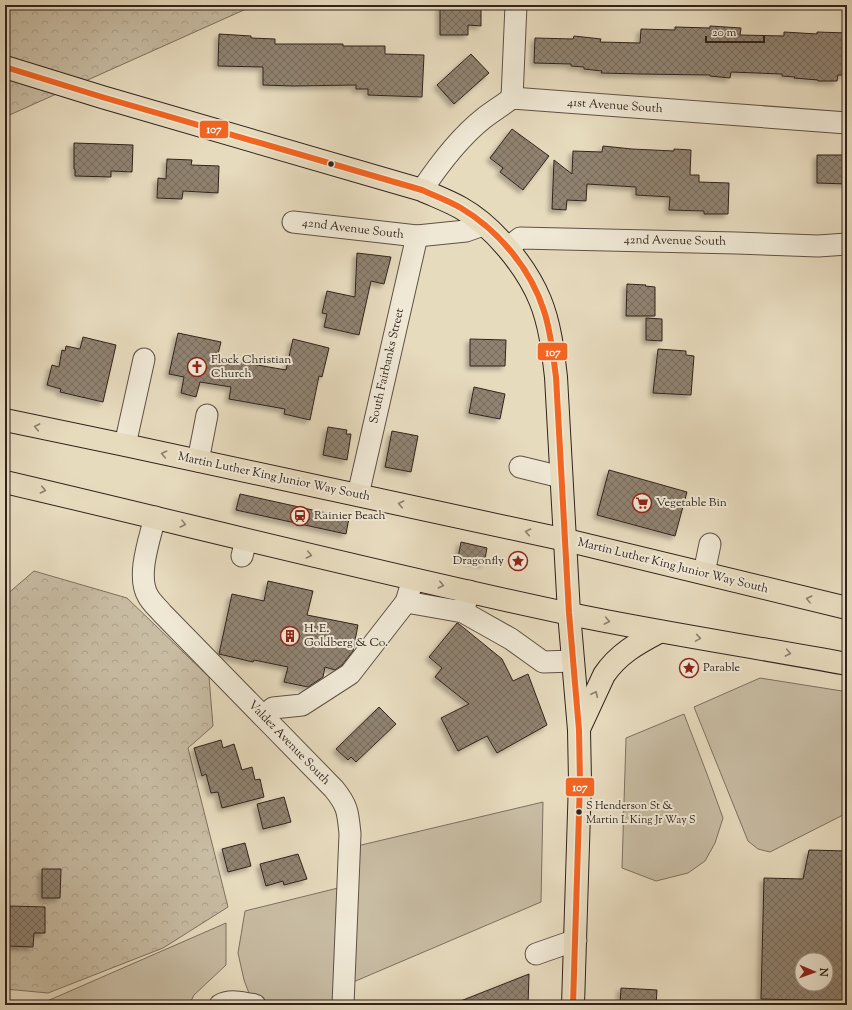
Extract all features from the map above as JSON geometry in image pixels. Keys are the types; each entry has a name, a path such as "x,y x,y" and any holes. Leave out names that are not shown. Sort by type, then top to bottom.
{"main road":[{"path":"5,67 102,97 422,190 461,208 496,237 524,272 540,299 552,343 556,377 569,614 579,730 580,781 573,1005"},
{"name":"Martin Luther King Junior Way South","path":"5,420 125,444 566,540 847,608"},
{"path":"5,482 155,517 244,548 413,579 569,614 659,632 750,646 847,664"},
{"path":"579,730 609,667 636,644 659,632"}],"street":[{"path":"422,190 434,171 465,136 484,118 512,98 516,5"},
{"name":"41st Avenue South","path":"512,98 847,123"},
{"name":"42nd Avenue South","path":"293,222 417,236 466,231 496,237 520,238 736,242 818,246 847,244"},
{"name":"South Fairbanks Street","path":"358,495 417,236"},
{"path":"125,444 144,359"},
{"path":"198,461 207,415"},
{"path":"520,467 561,477"},
{"name":"Valdez Avenue South","path":"155,517 145,559 143,579 147,596 334,789 343,800 346,807 350,834 343,1005"},
{"path":"704,574 710,544"},
{"path":"264,718 274,708 302,705 350,674 406,602 413,579"},
{"path":"463,612 469,591"},
{"path":"406,602 463,612 511,639 543,662 573,661"},
{"path":"536,954 576,940"},
{"path":"222,1004 236,1002 255,1005"}],"green space":[{"path":"5,5 255,5 5,117"},
{"path":"34,571 127,598 209,677 213,726 188,748 228,907 163,948 48,993 5,989 5,596"},
{"path":"760,678 842,691 847,704 847,806 843,815 770,852 758,849 748,841 694,707"},
{"path":"684,714 723,818 715,843 705,861 688,873 656,881 622,868 626,738"},
{"path":"543,802 541,902 351,983 357,846"},
{"path":"338,888 334,1005 277,1005 250,996 244,980 238,953 245,911"},
{"path":"226,923 226,965 194,995 189,1005 38,1005"}],"building":[{"path":"440,5 481,5 481,26 468,25 468,35 440,35"},
{"path":"710,26 741,28 740,35 784,36 784,32 817,34 817,32 847,33 847,62 845,62 844,75 838,75 837,81 818,81 782,76 782,74 731,72 730,78 710,75 601,73 602,71 584,69 584,67 571,66 571,64 534,63 535,38 573,39 574,36 601,39 600,42 640,43 641,29 675,30 675,27 710,28"},
{"path":"219,34 275,39 275,44 343,44 343,46 385,46 385,54 424,55 422,97 368,95 368,89 356,89 356,85 263,85 263,67 218,66"},
{"path":"471,54 489,73 454,104 437,85"},
{"path":"512,129 549,156 523,190 500,172 503,168 490,158"},
{"path":"74,143 133,145 132,172 111,171 111,177 75,176"},
{"path":"603,146 674,151 674,149 691,150 690,175 699,175 699,182 729,183 728,214 704,214 704,211 669,210 670,197 636,195 636,187 587,184 586,201 567,200 566,210 552,209 554,160 572,174 573,151 602,152"},
{"path":"817,155 847,155 847,184 817,183"},
{"path":"167,159 192,160 191,165 219,166 218,193 183,191 182,199 157,198 158,178 166,179"},
{"path":"357,253 391,257 384,284 371,281 359,335 324,327 327,314 322,313 327,291 355,297"},
{"path":"627,284 655,287 655,316 626,316"},
{"path":"646,318 662,319 662,341 646,340"},
{"path":"178,333 221,342 217,358 286,370 293,339 329,348 322,377 319,376 310,420 284,414 285,409 229,399 231,387 200,382 196,397 181,393 184,377 169,374"},
{"path":"83,337 116,345 103,402 60,392 61,389 47,385 52,365 59,367 62,350 65,351 66,346 80,349"},
{"path":"470,339 506,340 505,366 470,366"},
{"path":"658,349 686,351 686,355 694,356 691,395 653,393"},
{"path":"474,387 505,394 500,419 469,413"},
{"path":"328,427 347,430 346,434 351,434 347,460 323,455"},
{"path":"392,431 418,436 411,472 385,467"},
{"name":"Vegetable Bin","path":"609,470 687,492 675,536 597,515"},
{"path":"240,494 349,518 346,534 236,510"},
{"path":"461,542 487,548 484,564 458,558"},
{"name":"H. E. Goldberg & Co.","path":"268,581 313,591 307,615 358,625 353,651 342,665 335,670 325,667 323,677 308,687 284,682 288,667 254,660 253,662 219,654 232,594 264,601"},
{"path":"457,623 502,659 513,681 528,674 547,725 497,753 487,736 458,751 441,718 469,704 435,677 442,668 429,657"},
{"path":"379,707 396,724 356,762 351,757 348,760 336,749"},
{"path":"221,740 223,748 234,744 242,770 252,767 255,780 260,779 264,797 222,808 218,792 211,793 206,774 202,776 194,748"},
{"path":"284,797 291,822 263,829 257,804"},
{"path":"245,843 251,866 228,872 222,849"},
{"path":"809,850 847,851 847,1001 761,999 764,878 803,879"},
{"path":"298,854 307,879 284,885 283,881 266,886 260,864"},
{"path":"42,869 61,869 60,898 42,898"},
{"path":"10,906 45,907 45,933 34,933 33,947 9,946"},
{"path":"529,974 528,1005 453,1005 453,1004"},
{"path":"621,988 657,990 656,1005 620,1005"}],"transit line":[{"name":"107","path":"5,67 102,97 422,190 461,208 488,227 512,252 531,280 544,311 552,344 556,377 569,613 579,730 580,781 573,1005"}],"place":[{"name":"Flock Christian Church","path":"197,367"},
{"name":"Vegetable Bin","path":"642,503"},
{"name":"Rainier Beach","path":"300,516"},
{"name":"Dragonfly","path":"518,561"},
{"name":"H. E. Goldberg & Co.","path":"290,636"},
{"name":"Parable","path":"689,668"},
{"name":"S Henderson St & Martin L King Jr Way S","path":"579,812"}]}
